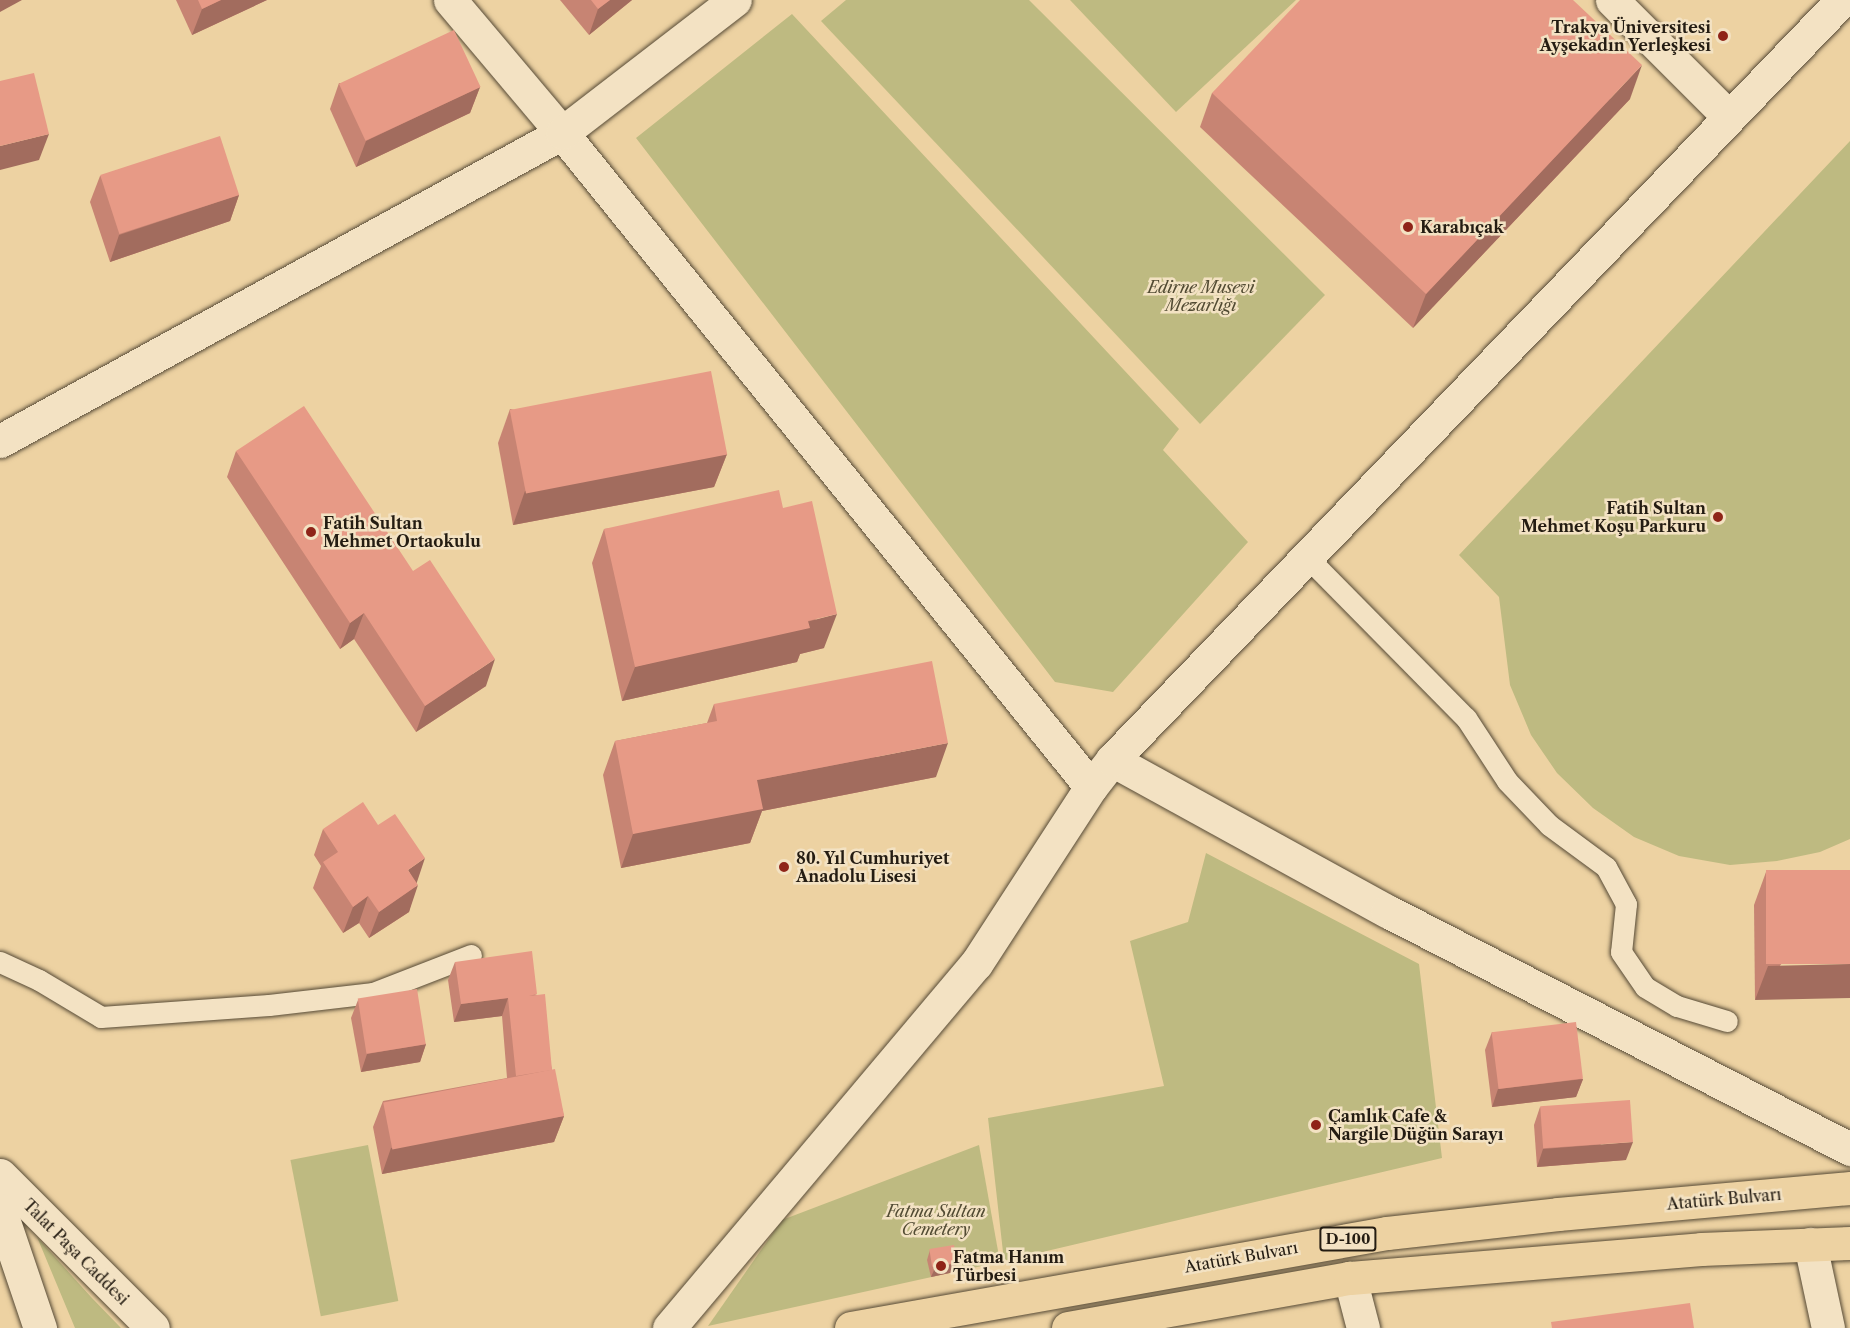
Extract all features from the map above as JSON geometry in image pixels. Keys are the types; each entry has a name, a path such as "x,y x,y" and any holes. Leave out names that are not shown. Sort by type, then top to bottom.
{"main road":[{"name":"Atatürk Bulvarı","path":"851,1328 1387,1233 1558,1214 1850,1188"},
{"name":"D-100","path":"1068,1328 1350,1278 1560,1258 1850,1243"}],"street":[{"path":"450,0 562,133 1091,787"},
{"path":"0,441 562,133 735,0"},
{"path":"1612,0 1728,116"},
{"path":"669,1328 976,964 1091,787 1113,760 1728,116 1842,0"},
{"path":"1113,760 1387,911 1850,1149"},
{"name":"Talat Paşa Caddesi","path":"0,1175 153,1328"},
{"name":"Talat Paşa Caddesi","path":"0,1210 40,1328"},
{"path":"1810,1244 1828,1328"},
{"path":"1350,1278 1363,1328"}],"lane":[{"path":"1306,556 1466,718 1507,781 1549,825 1606,867 1626,904 1621,952 1645,987 1677,1006 1727,1021"},
{"path":"0,962 39,980 102,1017 373,993 471,955"}],"green space":[{"name":"Edirne Musevi Mezarlığı","path":"846,0 1029,0 1325,295 1200,424 821,21"},
{"path":"1070,0 1296,0 1176,112"},
{"path":"792,14 1179,429 1163,450 1248,542 1113,692 1055,682 636,138"},
{"name":"Fatih Sultan Mehmet Koşu Parkuru","path":"1850,141 1850,839 1820,852 1777,861 1730,865 1679,856 1634,837 1593,808 1557,773 1531,735 1510,685 1499,597 1459,555"},
{"path":"1206,853 1419,964 1442,1158 1004,1261 988,1118 1164,1086 1130,941 1188,922"},
{"path":"368,1145 398,1301 321,1316 290,1160"},
{"name":"Fatma Sultan Cemetery","path":"979,1145 1000,1262 708,1326 782,1220"},
{"path":"37,1237 91,1297 121,1328 75,1328"}],"building":[{"path":"198,0 221,0 202,9"},
{"path":"591,0 610,0 598,9"},
{"name":"Karabıçak","path":"1300,0 1573,0 1642,65 1426,294 1212,93"},
{"path":"454,30 481,87 366,141 339,84"},
{"path":"34,73 49,134 0,146 0,81"},
{"path":"220,136 239,195 119,234 100,175"},
{"path":"711,371 727,454 526,494 510,410"},
{"name":"Fatih Sultan Mehmet Ortaokulu","path":"304,406 413,571 430,560 495,659 425,706 364,613 350,623 236,451"},
{"path":"779,490 783,508 812,501 837,614 808,621 810,628 635,667 604,529"},
{"path":"932,661 948,743 757,780 763,809 633,834 615,741 717,721 714,704"},
{"path":"363,802 378,825 395,814 425,858 408,870 418,885 379,912 368,896 353,907 323,862 338,852 323,829"},
{"path":"1766,870 1850,870 1850,964 1766,964"},
{"path":"532,951 537,994 529,996 545,994 552,1070 516,1076 508,998 461,1004 455,962"},
{"path":"417,989 426,1044 366,1054 358,998"},
{"path":"1576,1022 1583,1079 1499,1089 1492,1032"},
{"path":"555,1069 564,1116 392,1150 383,1102"},
{"path":"1630,1100 1633,1142 1543,1148 1540,1106"},
{"path":"954,1245 957,1263 932,1267 929,1249"},
{"path":"1690,1303 1694,1328 1552,1328 1551,1322"}],"place":[{"name":"Trakya Üniversitesi Ayşekadın Yerleşkesi","path":"1723,36"},
{"name":"Karabıçak","path":"1408,227"},
{"name":"Fatih Sultan Mehmet Koşu Parkuru","path":"1718,517"},
{"name":"Fatih Sultan Mehmet Ortaokulu","path":"311,532"},
{"name":"80. Yıl Cumhuriyet Anadolu Lisesi","path":"784,867"},
{"name":"Çamlık Cafe & Nargile Düğün Sarayı","path":"1316,1125"},
{"name":"Fatma Hanım Türbesi","path":"941,1266"}]}
